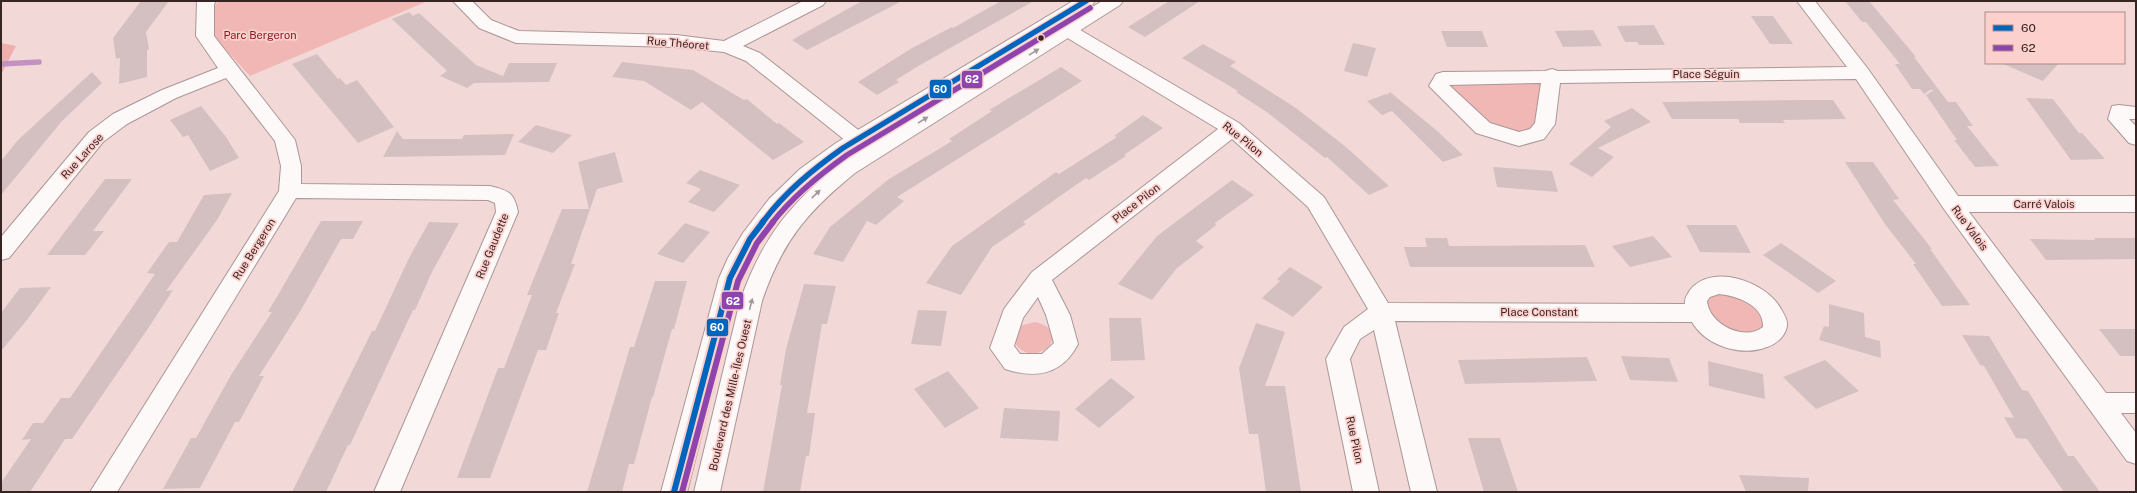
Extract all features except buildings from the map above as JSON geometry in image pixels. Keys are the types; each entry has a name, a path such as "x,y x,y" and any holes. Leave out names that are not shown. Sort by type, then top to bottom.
{"street":[{"name":"Rue Bergeron","path":"103,492 290,191 291,166 285,140 205,36 205,3 207,1"},
{"name":"Rue Théoret","path":"462,1 485,24 516,37 676,41 727,47 753,57 865,146"},
{"path":"727,47 818,1"},
{"name":"Boulevard des Mille-Îles Ouest","path":"1059,26 1086,1"},
{"name":"Boulevard des Mille-Îles Ouest","path":"674,492 723,301 741,252 758,226 786,193 830,156 865,146 1059,26 1114,1"},
{"name":"Rue Valois","path":"1806,1 1860,73 1952,204 2136,453"},
{"name":"Rue Pilon","path":"1059,26 1232,128 1316,202 1381,312 1424,492"},
{"name":"Rue Larose","path":"1,252 96,137 120,119 169,94 230,70"},
{"name":"Place Séguin","path":"1552,75 1545,124 1537,134 1519,139 1483,128 1440,86 1443,78 1552,75 1860,73"},
{"path":"2136,113 2119,111 2118,119 2136,138"},
{"name":"Place Pilon","path":"1040,278 1232,128"},
{"name":"Boulevard des Mille-Îles Ouest","path":"707,492 751,302 767,259 785,230 809,201 839,175 865,146"},
{"name":"Rue Gaudette","path":"290,191 490,193 504,199 507,212 387,492"},
{"name":"Carré Valois","path":"1952,204 2136,204"},
{"name":"Rue Pilon","path":"1366,492 1338,359 1352,333 1381,312"},
{"name":"Place Constant","path":"1381,312 1697,313"},
{"path":"2100,403 2136,403"}],"green space":[{"name":"Parc Bergeron","path":"219,1 428,1 250,76 214,37 209,12"},
{"path":"1542,80 1539,123 1520,135 1485,125 1448,88 1449,82"},
{"path":"1721,289 1762,307 1767,331 1727,335 1701,300"},
{"path":"1035,322 1047,327 1052,334 1052,341 1048,347 1041,352 1032,353 1023,351 1015,343 1018,328"}],"shaded area":[{"path":"1,43 16,46 1,75"}],"waterway":[{"path":"1,64 39,62"}],"transit line":[{"name":"60","path":"674,492 730,278 750,239 776,204 807,174 843,148 1086,1"},
{"name":"62","path":"682,492 738,281 757,243 782,210 813,180 847,155 1090,8"}]}
